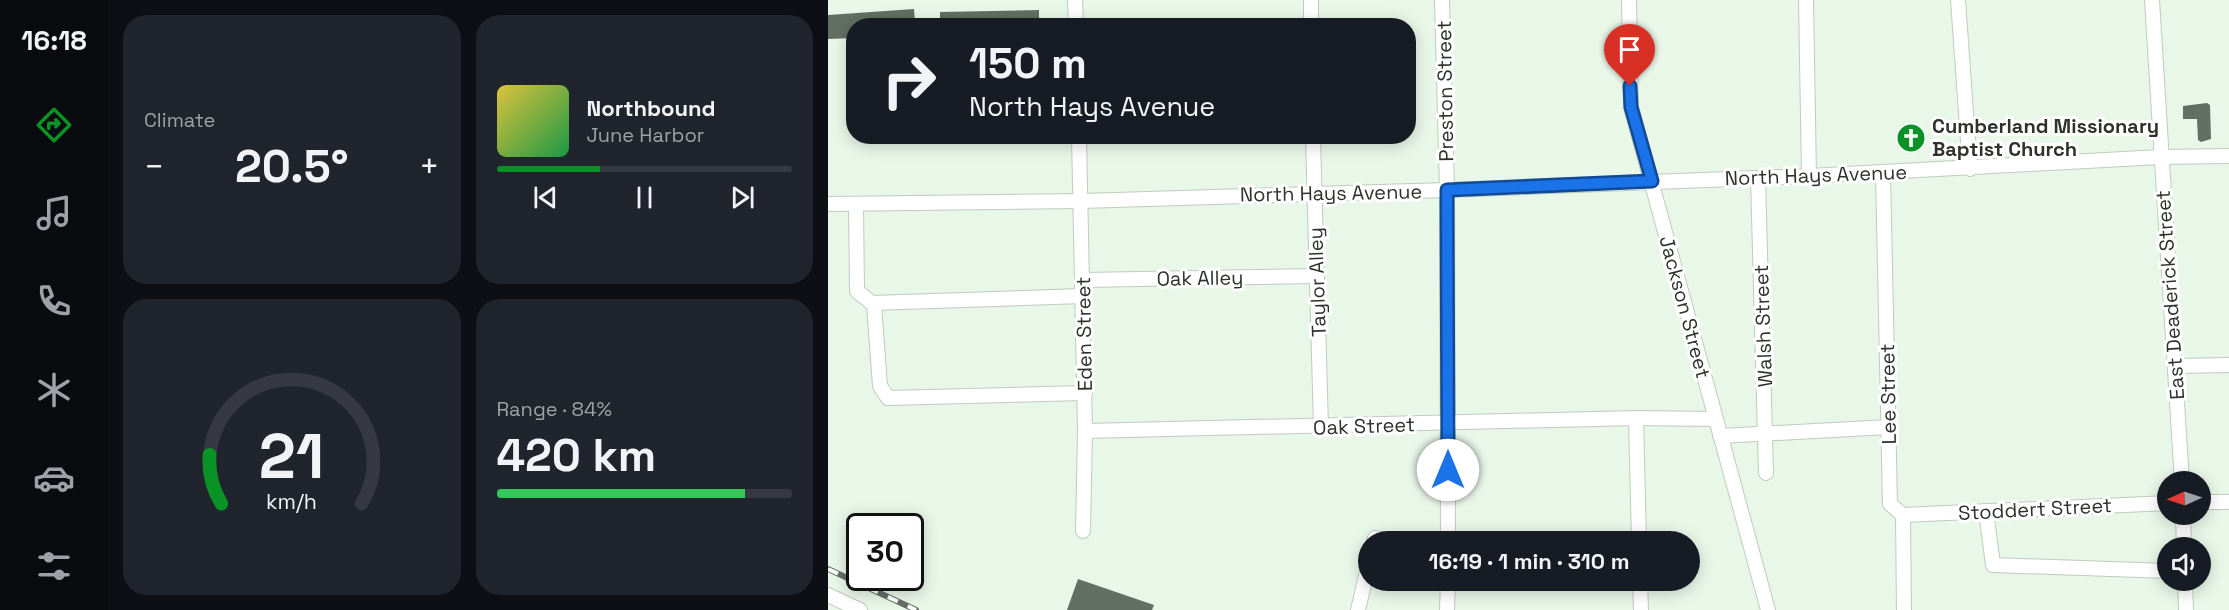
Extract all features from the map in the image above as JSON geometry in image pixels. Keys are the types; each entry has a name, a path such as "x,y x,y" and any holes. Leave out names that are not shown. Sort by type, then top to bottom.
{"street":[{"path":"1076,0 1076,18"},
{"path":"1311,0 1311,18"},
{"name":"Preston Street","path":"1442,0 1447,190 1448,531"},
{"name":"Jackson Street","path":"1629,0 1631,107 1768,610"},
{"path":"1806,0 1809,176"},
{"path":"1958,0 1970,169"},
{"name":"East Deaderick Street","path":"2152,0 2160,157 2181,471"},
{"name":"Eden Street","path":"1079,144 1085,393 1083,531"},
{"name":"Taylor Alley","path":"1314,144 1321,428"},
{"name":"North Hays Avenue","path":"828,204 1081,201 1315,192 1447,190 1970,169 2160,157 2229,156"},
{"name":"Lee Street","path":"1883,173 1890,504 1903,515 1904,610"},
{"name":"Walsh Street","path":"1758,178 1766,473"},
{"path":"856,204 856,291 874,305 880,386 888,398 1085,393"},
{"name":"Oak Alley","path":"1083,280 1317,276"},
{"path":"872,303 1083,296"},
{"path":"2176,366 2229,365"},
{"path":"1636,418 1639,531"},
{"name":"Oak Street","path":"1085,431 1321,428 1636,418 1715,419"},
{"path":"1720,436 1889,426"},
{"path":"2211,502 2229,502"},
{"name":"Stoddert Street","path":"1903,515 2157,503"},
{"path":"1986,511 1993,565 2157,571"},
{"path":"1358,610 1362,591"},
{"path":"1448,591 1448,610"},
{"path":"1640,591 1641,610"},
{"path":"2185,591 2186,610"},
{"path":"828,594 860,610"}],"building":[{"path":"914,9 915,18 846,18 846,38 828,39 828,15"},
{"path":"1039,10 1039,18 940,18 940,12"},
{"path":"2207,103 2210,105 2211,139 2201,142 2198,140 2197,119 2183,119 2183,106"},
{"path":"1078,579 1154,605 1152,610 1067,610"}],"railway":[{"path":"828,569 916,610"}],"place":[{"name":"Cumberland Missionary Baptist Church","path":"1911,138"}],"route":[{"path":"1448,470 1447,190 1652,181 1631,107 1630,86"}]}
